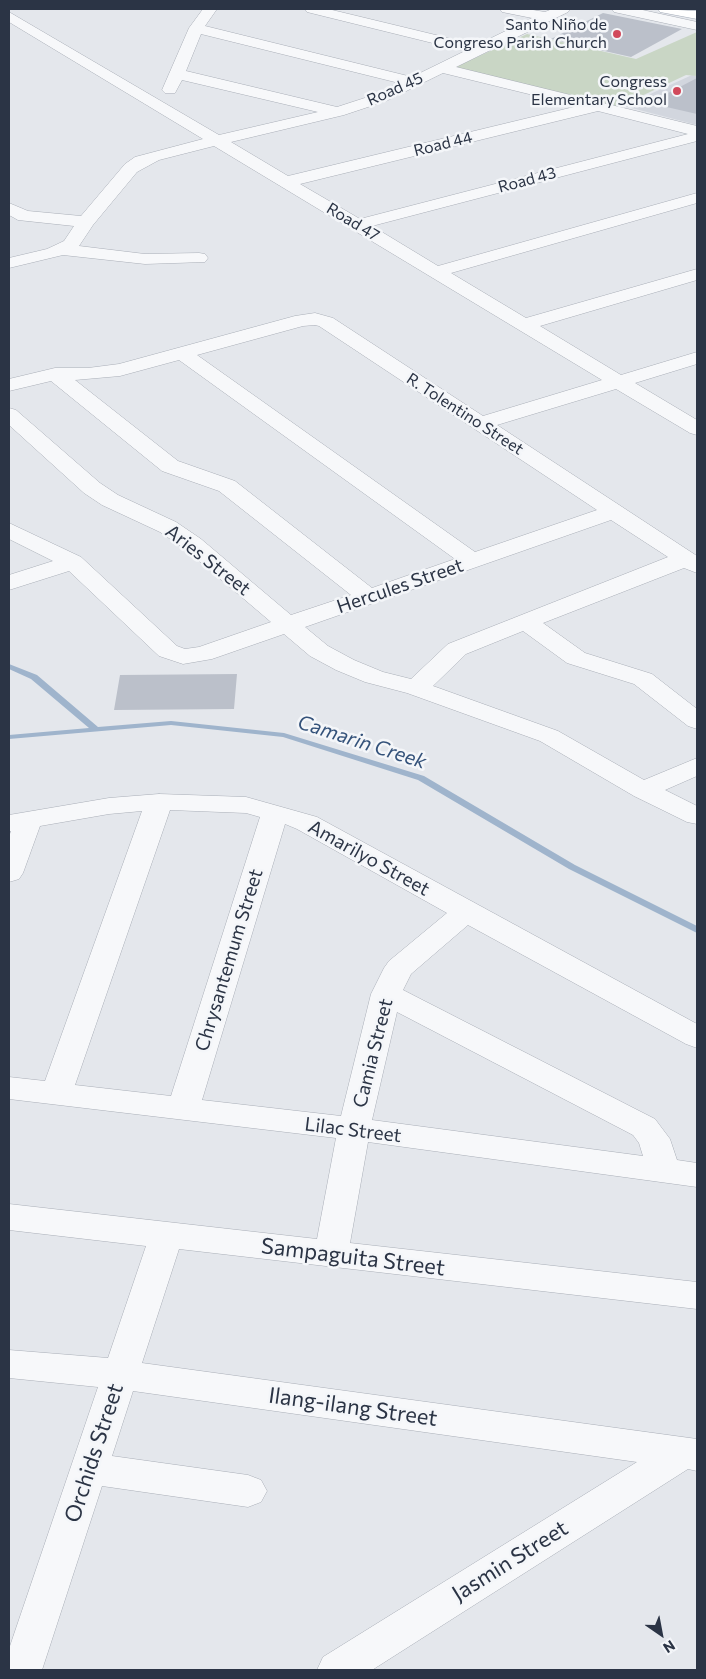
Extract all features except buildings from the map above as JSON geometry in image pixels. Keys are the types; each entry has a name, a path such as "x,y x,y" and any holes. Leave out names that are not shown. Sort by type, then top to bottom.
{"main road":[{"path":"665,9 697,15"}],"street":[{"path":"161,108 178,74 196,28 210,9"},
{"path":"312,9 479,50"},
{"path":"507,9 546,18"},
{"name":"Road 45","path":"62,250 72,245 86,222 131,168 141,161 153,156 216,140 338,112 380,98 563,9"},
{"path":"620,9 697,26"},
{"name":"Road 47","path":"9,16 697,429"},
{"path":"196,28 415,82"},
{"path":"442,68 697,131"},
{"path":"178,74 338,112"},
{"name":"Road 44","path":"286,182 600,106"},
{"name":"Road 43","path":"357,225 697,136"},
{"path":"436,272 697,198"},
{"path":"9,208 24,216 86,222"},
{"path":"9,263 62,250 145,259 199,258"},
{"path":"524,325 697,274"},
{"name":"R. Tolentino Street","path":"182,353 302,320 315,319 326,322 691,562"},
{"path":"9,386 55,374 88,374 120,370 182,353 473,561"},
{"path":"480,424 697,358"},
{"path":"55,374 170,466 226,486 369,597"},
{"name":"Aries Street","path":"9,414 92,488 110,500 168,527 193,544 319,650 344,665 374,677 416,688 549,736 643,790 697,816"},
{"name":"Hercules Street","path":"73,562 168,651 183,657 203,654 615,511"},
{"path":"9,530 73,562"},
{"path":"9,583 73,562"},
{"path":"416,688 456,649 524,622 691,562"},
{"path":"524,622 576,658 643,679 697,720"},
{"path":"643,790 697,766"},
{"path":"56,1094 159,802"},
{"name":"Amarilyo Street","path":"19,821 109,806 159,802 246,805 275,812 307,823 466,912 697,1037"},
{"name":"Chrysantemum Street","path":"183,1109 275,812"},
{"path":"9,873 19,821"},
{"name":"Camia Street","path":"331,1255 354,1129 386,994 400,968 466,912"},
{"path":"386,994 644,1127 654,1139 664,1171"},
{"name":"Lilac Street","path":"9,1088 354,1129 697,1175"},
{"name":"Sampaguita Street","path":"9,1217 697,1296"},
{"name":"Orchids Street","path":"22,1670 119,1374 167,1236"},
{"name":"Ilang-ilang Street","path":"9,1364 119,1374 690,1454"},
{"name":"Jasmin Street","path":"337,1670 690,1454"},
{"path":"89,1468 248,1491"}],"shaded area":[{"name":"Congress Elementary School","path":"692,75 697,76 697,125 624,106"}],"green space":[{"path":"697,32 697,76 686,75 616,108 453,68 527,34 636,59"}],"waterway":[{"path":"9,666 34,677 96,729"},
{"name":"Camarin Creek","path":"9,737 171,723 284,735 421,778 572,867 697,930"}],"place":[{"name":"Santo Niño de Congreso Parish Church","path":"617,34"},
{"name":"Congress Elementary School","path":"677,91"}]}
